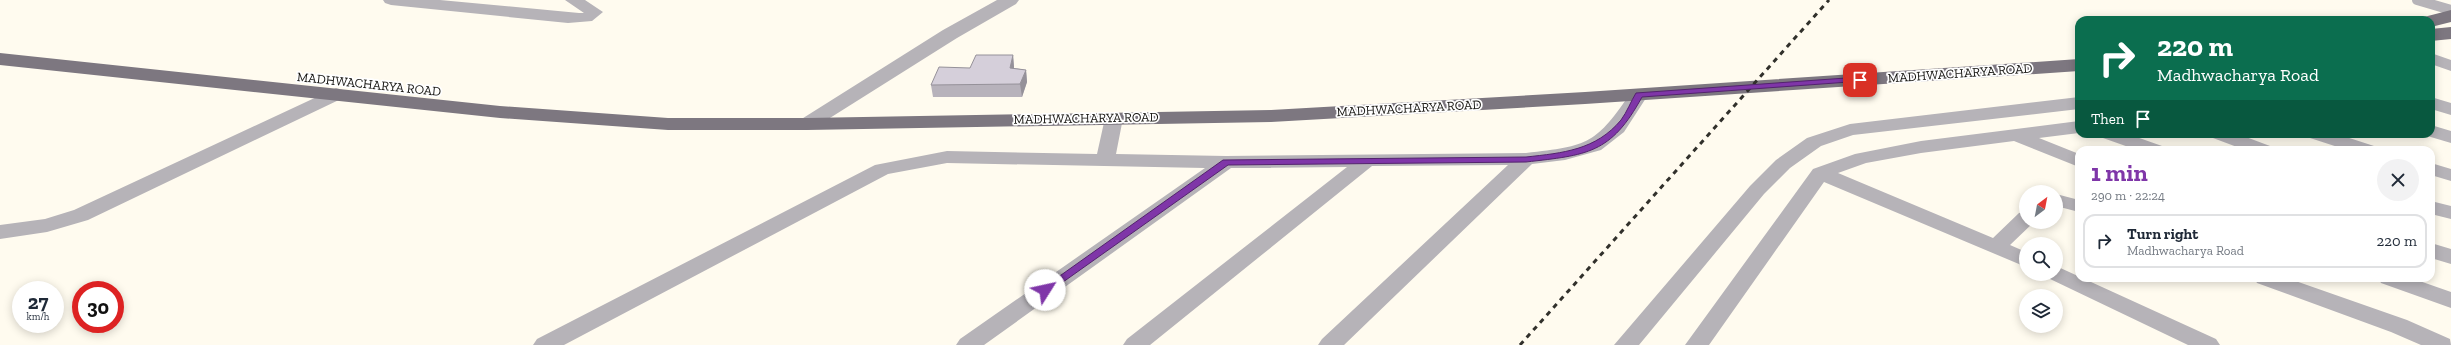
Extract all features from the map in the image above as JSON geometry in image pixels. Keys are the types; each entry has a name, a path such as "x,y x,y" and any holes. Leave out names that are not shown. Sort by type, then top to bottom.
{"main road":[{"path":"2435,20 2451,16"},
{"path":"2435,35 2451,33"},
{"name":"MADHWACHARYA ROAD","path":"0,44 470,95 680,110 739,123"},
{"name":"MADHWACHARYA ROAD","path":"0,60 500,112 668,124 807,124 1271,116 1639,95 2075,65"}],"street":[{"path":"391,0 568,18 583,18 592,16 595,12 573,0"},
{"path":"807,124 950,34 1010,0"},
{"path":"2435,60 2451,66"},
{"path":"0,232 47,225 80,215 336,94"},
{"path":"545,345 882,170 947,157 1226,162 1526,159 1571,154 1603,142 1625,120 1639,95"},
{"path":"1626,345 1757,190 1783,164 1814,142 1850,130 2075,103"},
{"path":"2435,104 2451,109"},
{"path":"1105,160 1114,118"},
{"path":"1697,345 1820,174 1862,158 1921,147 2075,128"},
{"path":"2435,132 2451,137"},
{"path":"2016,135 2075,159"},
{"path":"2121,138 2144,146"},
{"path":"2231,138 2253,146"},
{"path":"2330,138 2354,146"},
{"path":"1330,345 1526,159"},
{"path":"1135,345 1368,160"},
{"path":"968,345 1226,162"},
{"path":"2435,170 2451,175"},
{"path":"1820,174 2019,257"},
{"path":"2063,202 2075,205"},
{"path":"2435,208 2451,213"},
{"path":"1996,247 2019,225"},
{"path":"2435,251 2451,257"},
{"path":"2063,276 2208,345"},
{"path":"2276,282 2399,326 2442,345"},
{"path":"2400,282 2451,300"}],"lane":[{"path":"2417,0 2451,10"}],"building":[{"path":"976,55 1013,55 1010,68 1026,70 1020,84 931,85 939,67 970,68"}],"railway":[{"path":"1520,345 1829,0"}],"route":[{"path":"1045,290 1226,162 1526,159 1571,154 1603,142 1625,120 1639,95 1860,80"}]}
